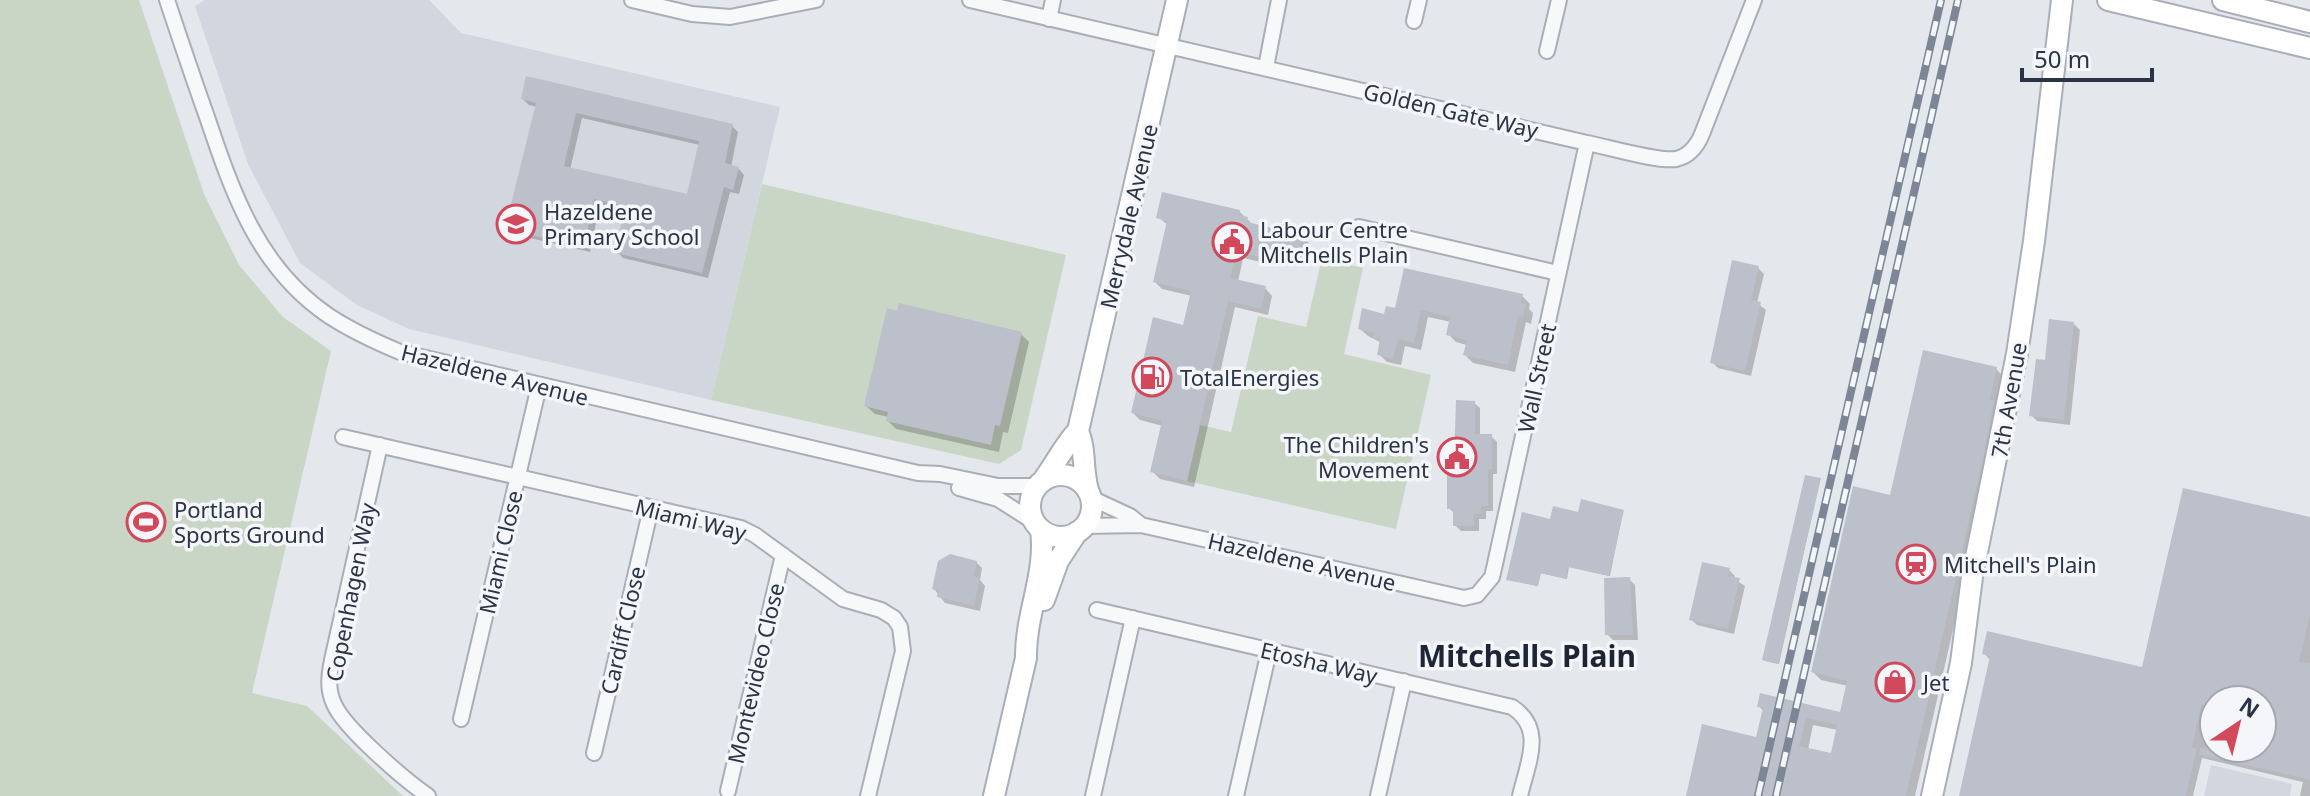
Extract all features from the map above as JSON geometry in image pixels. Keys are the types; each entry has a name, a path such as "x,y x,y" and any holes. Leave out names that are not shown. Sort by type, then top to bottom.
{"street":[{"name":"Hazeldene Avenue","path":"167,0 243,217 281,272 328,316 365,337 400,352 926,475 940,474 998,486 1041,483"},
{"path":"632,0 700,15 730,17 816,0"},
{"name":"Golden Gate Way","path":"970,0 1587,143 1675,159 1696,147 1754,0"},
{"path":"1049,19 1053,0"},
{"name":"Merrydale Avenue","path":"1041,483 1070,438 1078,431 1177,0"},
{"path":"1266,67 1279,0"},
{"path":"1414,21 1419,0"},
{"path":"1547,51 1559,0"},
{"name":"7th Avenue","path":"1932,796 1959,677 1972,577 2017,354 2034,241 2062,0"},
{"path":"2108,0 2310,48"},
{"path":"2223,0 2310,22"},
{"name":"Wall Street","path":"1464,598 1477,595 1492,577 1587,143"},
{"path":"1359,227 1558,273"},
{"name":"Miami Close","path":"461,719 539,386"},
{"name":"Merrydale Avenue","path":"1078,431 1083,441 1083,472 1089,494"},
{"name":"Miami Way","path":"343,437 741,528 843,599 887,613 900,627 903,651 868,796"},
{"name":"Copenhagen Way","path":"380,445 332,660 329,689 334,704 353,729 428,796"},
{"name":"Hazeldene Avenue","path":"926,475 937,482 998,499 1038,526"},
{"path":"994,796 1026,658 1034,643 1050,579 1058,561 1090,517 1089,494 1072,477 1053,476 1041,483 1030,504 1038,526 1042,555 1025,640 1026,658"},
{"name":"Hazeldene Avenue","path":"1089,494 1141,525"},
{"name":"Cardiff Close","path":"594,753 651,508"},
{"name":"Hazeldene Avenue","path":"1081,529 1141,525 1464,598"},
{"path":"1038,526 1058,537 1081,529"},
{"name":"Montevideo Close","path":"728,791 783,555"},
{"name":"Etosha Way","path":"1097,610 1512,707 1524,715 1532,728 1533,740 1520,796"},
{"path":"1093,796 1133,618"},
{"path":"1236,796 1269,651"},
{"path":"1378,796 1404,681"}],"shaded area":[{"name":"Hazeldene Primary School","path":"205,0 429,0 461,33 780,107 711,400 409,329 357,305 300,263 248,164 195,6"},
{"path":"2211,765 2292,784 2290,796 2204,796"}],"green space":[{"name":"Portland Sports Ground","path":"0,0 139,0 204,194 239,265 283,317 331,351 252,693 307,706 403,796 0,796"},
{"path":"762,184 1066,255 1021,450 999,464 711,400"},
{"path":"1322,258 1363,268 1344,354 1431,375 1396,529 1187,481 1200,425 1231,432 1258,316 1306,327"}],"building":[{"path":"526,76 733,124 725,163 739,167 733,190 724,187 702,273 615,253 625,206 594,199 584,247 505,229 536,103 521,99","holes":["576,113 699,141 687,194 564,166"]},
{"path":"1162,192 1240,210 1239,215 1248,217 1247,222 1303,235 1299,254 1274,249 1272,260 1236,251 1230,278 1266,286 1261,309 1228,301 1187,481 1150,472 1162,421 1131,413 1153,317 1183,325 1191,291 1153,282 1167,221 1156,218"},
{"path":"1732,260 1759,266 1751,300 1761,302 1745,371 1710,363"},
{"path":"1404,268 1523,294 1521,303 1526,304 1523,317 1518,316 1508,365 1463,355 1467,340 1446,335 1450,317 1421,310 1414,343 1398,339 1393,359 1377,355 1380,339 1373,338 1374,333 1358,329 1362,308 1384,314 1386,306 1395,308"},
{"path":"899,303 1022,332 1000,426 995,425 991,445 886,421 888,412 864,406 887,308 897,311"},
{"path":"2049,319 2074,322 2064,420 2029,416 2036,359 2045,360"},
{"name":"Mitchell's Plain","path":"1923,350 1997,367 1983,459 1906,796 1686,796 1702,724 1756,737 1763,708 1757,707 1760,693 1840,712 1847,681 1811,672 1853,486 1890,495","holes":["1806,718 1837,725 1831,753 1799,746"]},
{"path":"1456,400 1475,401 1475,434 1492,434 1488,506 1481,506 1481,514 1474,514 1474,526 1453,526 1453,509 1447,509 1447,462 1454,462"},
{"path":"1805,475 1821,478 1778,664 1762,660"},
{"path":"2183,488 2310,517 2310,614 2299,662 2310,663 2310,780 2242,764 2278,764 2278,684 2198,684 2198,719 2192,748 2197,748 2186,796 1959,796 1990,656 1982,654 1987,631 2142,667"},
{"path":"1581,499 1624,510 1609,576 1568,567 1566,579 1540,573 1537,586 1506,580 1522,512 1550,519 1553,506 1578,512"},
{"path":"950,554 977,561 974,576 980,578 974,606 937,597 938,591 932,589 938,561"},
{"path":"1702,562 1730,568 1728,576 1740,578 1728,629 1689,620"},
{"path":"1630,577 1633,635 1605,635 1604,578"}],"railway":[{"path":"1758,796 1941,0"},
{"path":"1776,796 1958,0"}],"place":[{"name":"Hazeldene Primary School","path":"516,224"},
{"name":"Labour Centre Mitchells Plain","path":"1232,242"},
{"name":"TotalEnergies","path":"1152,377"},
{"name":"The Children's Movement","path":"1457,457"},
{"name":"Portland Sports Ground","path":"146,522"},
{"name":"Mitchell's Plain","path":"1916,564"},
{"name":"Jet","path":"1895,682"}],"district":[{"name":"Mitchells Plain","path":"1527,655"}]}
